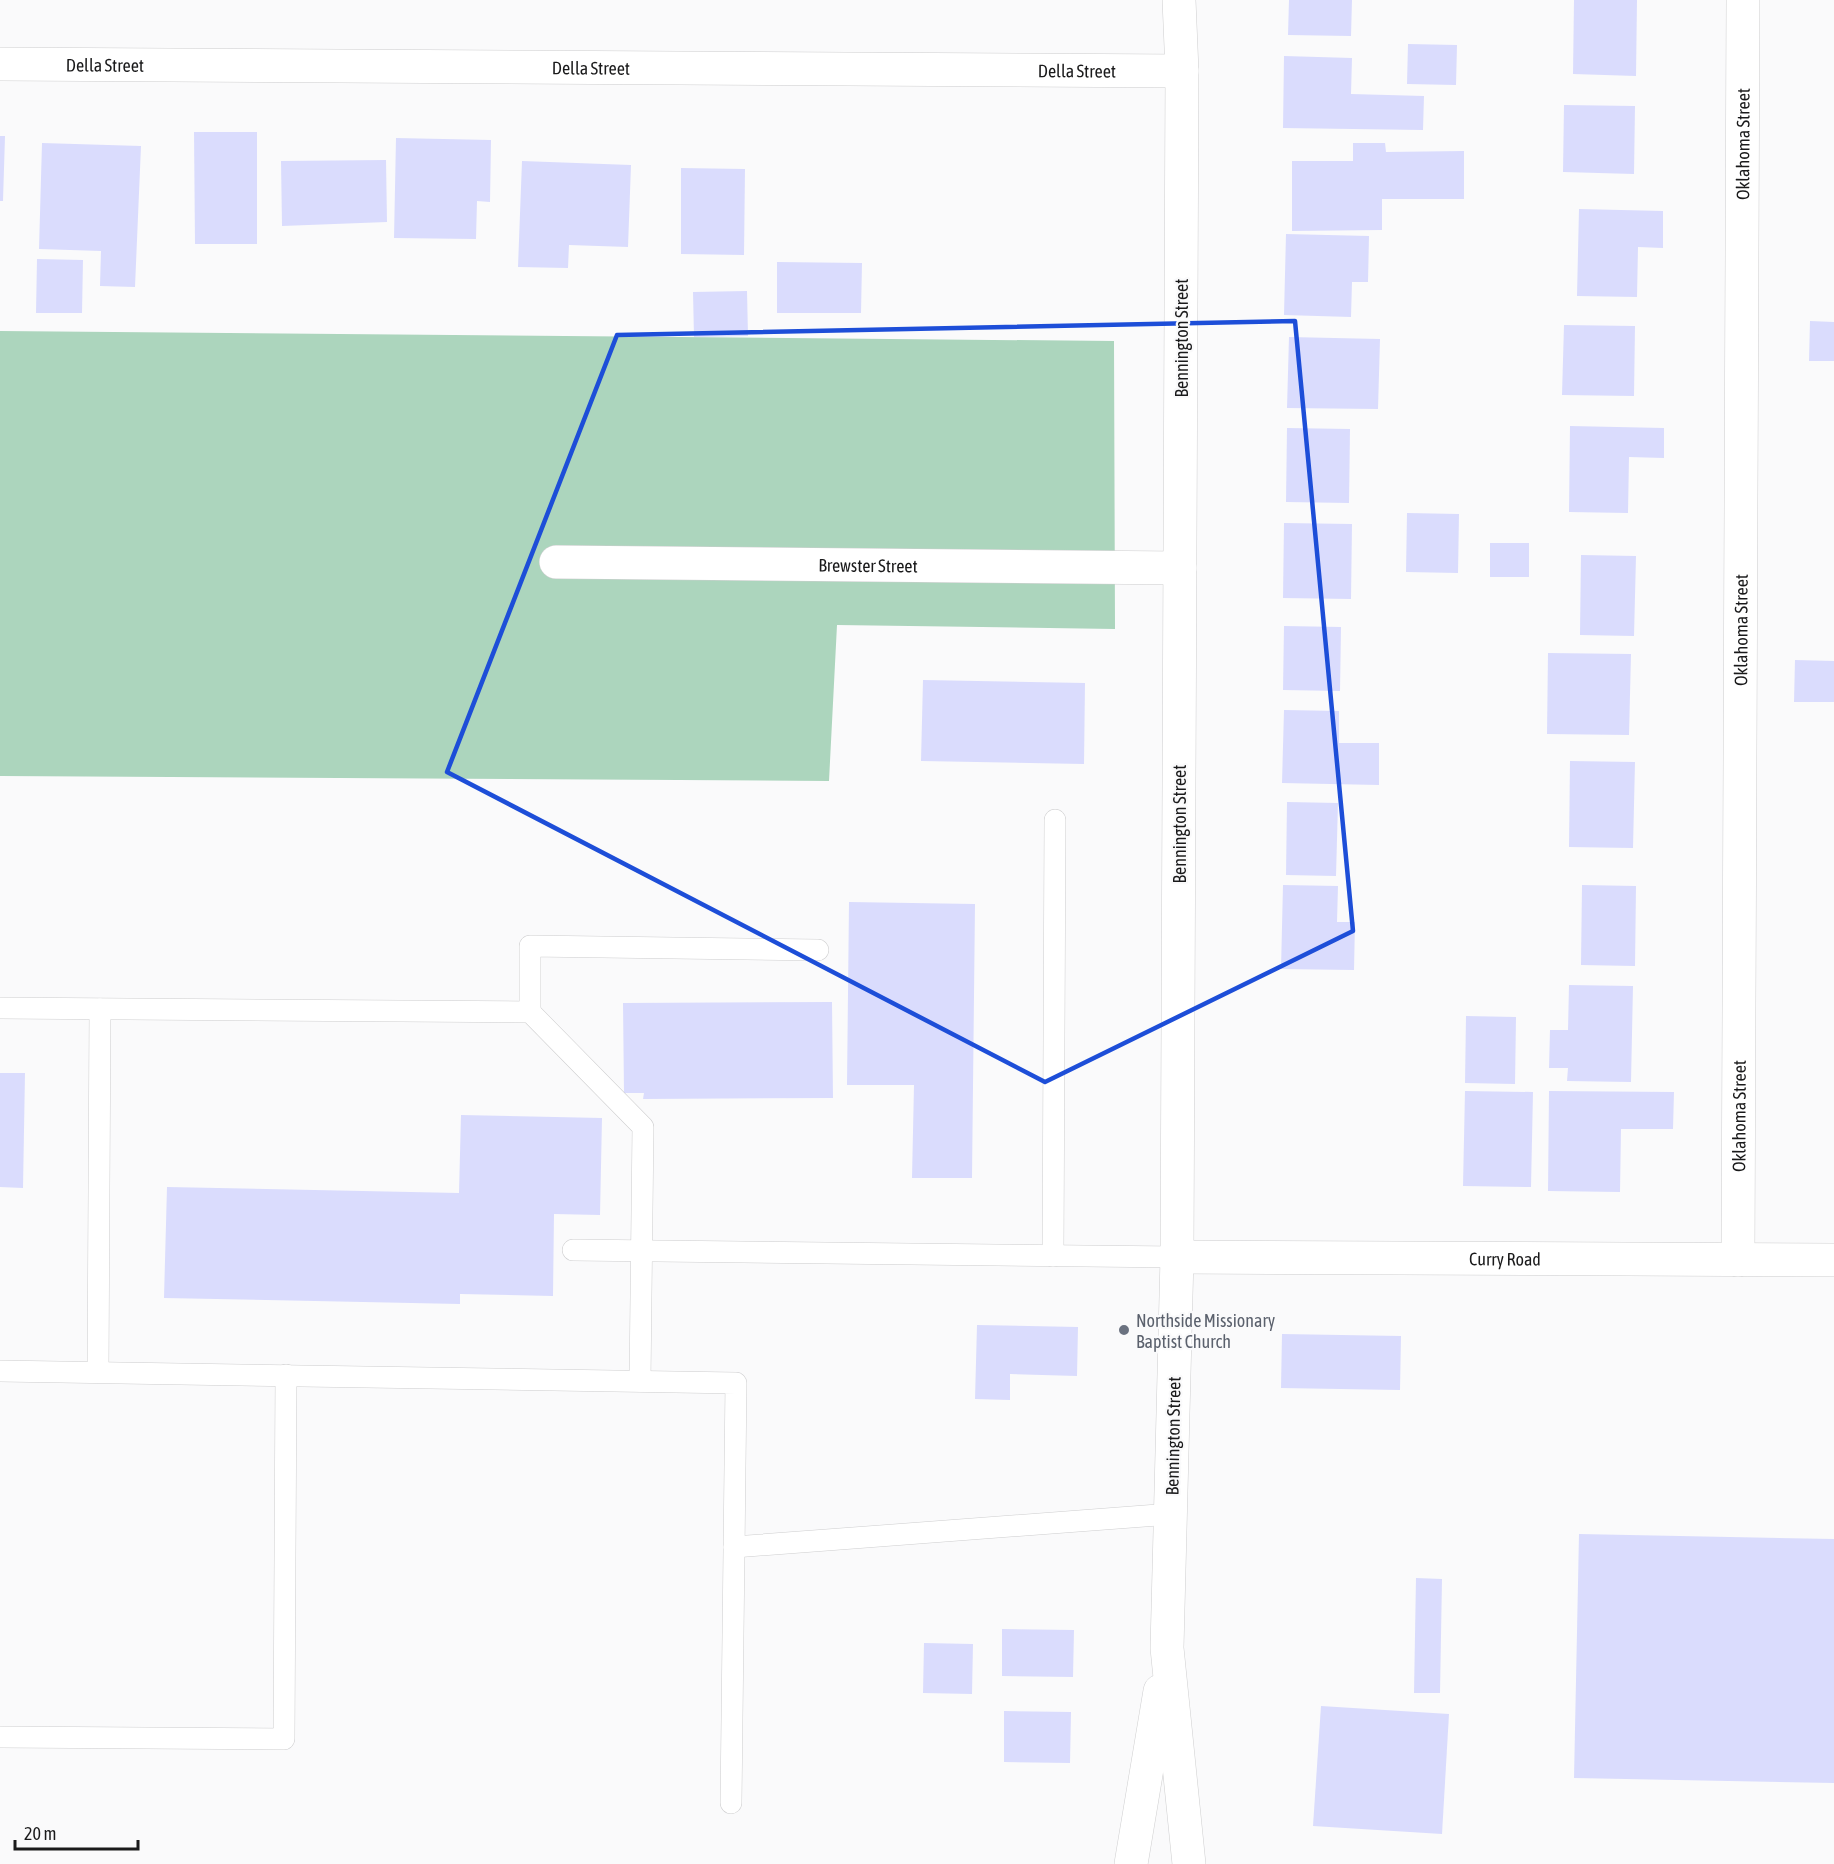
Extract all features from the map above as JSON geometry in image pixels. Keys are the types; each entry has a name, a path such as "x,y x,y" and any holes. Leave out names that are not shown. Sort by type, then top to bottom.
{"street":[{"name":"Bennington Street","path":"1179,0 1182,71 1177,1257 1167,1648 1189,1864"},
{"name":"Oklahoma Street","path":"1738,1260 1743,0"},
{"name":"Della Street","path":"0,64 1182,71"},
{"name":"Brewster Street","path":"556,562 1180,568"},
{"name":"Curry Road","path":"1177,1257 1834,1260"},
{"name":"Bennington Street","path":"1131,1864 1167,1648"}],"lane":[{"path":"1053,1256 1055,820"},
{"path":"640,1381 643,1127 530,1012 530,946 818,950"},
{"path":"0,1008 530,1012"},
{"path":"98,1372 100,1009"},
{"path":"573,1250 1177,1257"},
{"path":"0,1371 735,1383 731,1803"},
{"path":"0,1737 284,1738 286,1375"},
{"path":"734,1547 1171,1514"}],"highlighted area":[{"path":"1295,321 1353,931 1045,1082 447,772 617,335"}],"green space":[{"path":"0,331 1114,341 1115,629 837,625 829,781 0,776"}],"building":[{"path":"1289,0 1352,0 1351,36 1288,35"},
{"path":"1574,0 1637,0 1636,76 1573,74"},
{"path":"1408,44 1457,45 1456,85 1407,84"},
{"path":"1284,56 1352,58 1351,94 1424,96 1423,130 1283,128"},
{"path":"1564,105 1635,106 1634,174 1563,172"},
{"path":"194,132 257,132 257,244 195,244"},
{"path":"0,136 5,136 3,201 0,201"},
{"path":"396,138 491,140 490,202 477,201 476,239 394,238"},
{"path":"42,143 141,146 135,287 100,286 101,251 39,249"},
{"path":"1353,143 1385,143 1386,152 1464,151 1464,199 1382,199 1382,230 1292,231 1292,161 1353,161"},
{"path":"386,160 387,222 282,226 281,161"},
{"path":"522,161 631,165 628,247 569,245 568,268 518,267"},
{"path":"681,168 745,169 744,255 681,254"},
{"path":"1579,209 1663,211 1663,248 1638,247 1637,297 1577,296"},
{"path":"1286,234 1369,236 1368,282 1352,282 1351,317 1284,315"},
{"path":"37,259 83,260 82,313 36,313"},
{"path":"777,262 862,263 861,313 777,313"},
{"path":"747,291 748,336 694,337 693,292"},
{"path":"1810,321 1834,322 1834,361 1809,361"},
{"path":"1564,325 1635,326 1634,396 1562,395"},
{"path":"1289,337 1380,339 1378,409 1287,408"},
{"path":"1570,426 1664,428 1664,458 1629,457 1628,513 1569,512"},
{"path":"1287,428 1350,429 1349,503 1286,502"},
{"path":"1407,513 1459,514 1458,573 1406,572"},
{"path":"1284,523 1352,524 1351,599 1283,598"},
{"path":"1490,543 1529,543 1529,577 1490,577"},
{"path":"1581,555 1636,556 1634,636 1580,635"},
{"path":"1284,626 1341,627 1340,691 1283,690"},
{"path":"1548,653 1631,654 1629,735 1547,734"},
{"path":"1795,660 1834,661 1834,702 1794,702"},
{"path":"923,680 1085,683 1084,764 921,761"},
{"path":"1284,710 1339,711 1339,743 1379,743 1379,785 1282,783"},
{"path":"1570,761 1635,762 1633,848 1569,847"},
{"path":"1287,802 1338,803 1336,876 1286,875"},
{"path":"1283,885 1338,886 1337,922 1355,922 1354,970 1281,969"},
{"path":"1582,885 1636,886 1635,966 1581,965"},
{"path":"849,902 975,904 972,1178 912,1178 914,1085 847,1085"},
{"path":"1569,985 1633,986 1631,1082 1567,1081 1568,1068 1549,1068 1550,1030 1568,1030"},
{"path":"832,1002 833,1098 643,1099 644,1093 624,1093 623,1003"},
{"path":"1466,1016 1516,1017 1515,1084 1465,1083"},
{"path":"0,1073 25,1073 23,1188 0,1187"},
{"path":"1465,1091 1533,1092 1531,1187 1463,1186"},
{"path":"1549,1091 1674,1092 1673,1129 1621,1129 1620,1192 1548,1191"},
{"path":"461,1115 602,1118 600,1215 554,1214 553,1296 460,1294 460,1304 164,1298 167,1187 459,1193"},
{"path":"977,1325 1078,1327 1077,1376 1010,1374 1010,1400 975,1399"},
{"path":"1282,1334 1401,1336 1400,1390 1281,1388"},
{"path":"1579,1534 1834,1539 1834,1783 1574,1778"},
{"path":"1416,1578 1442,1579 1440,1693 1414,1693"},
{"path":"1002,1629 1074,1630 1073,1677 1002,1676"},
{"path":"924,1643 973,1644 972,1694 923,1693"},
{"path":"1321,1706 1449,1714 1442,1834 1313,1826"},
{"path":"1004,1711 1071,1712 1070,1763 1004,1762"}],"place":[{"name":"Northside Missionary Baptist Church","path":"1124,1330"}]}
